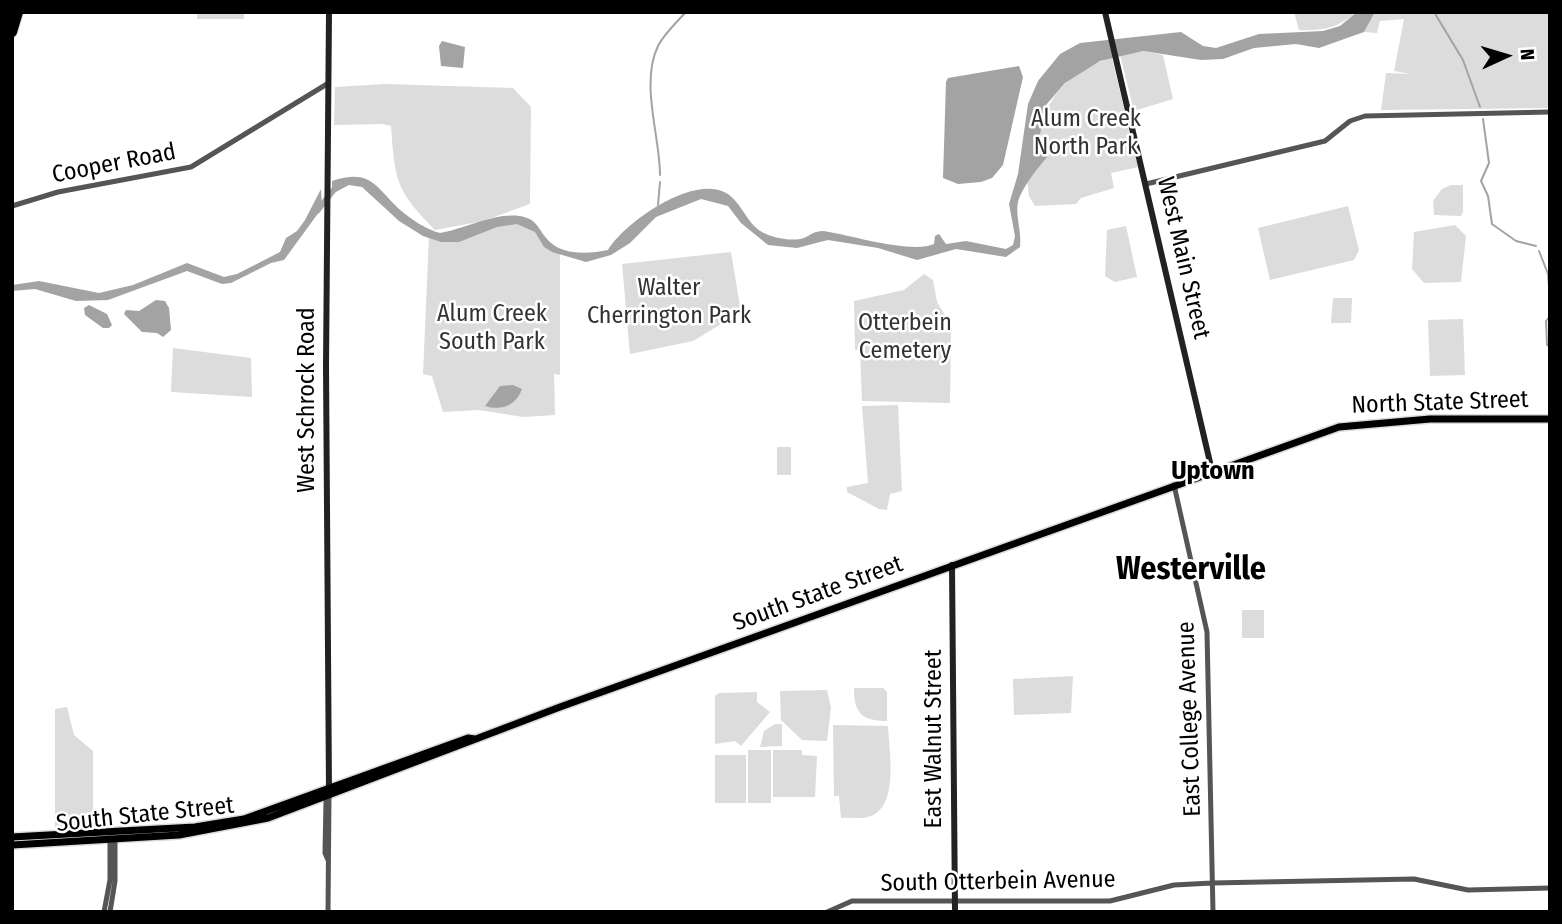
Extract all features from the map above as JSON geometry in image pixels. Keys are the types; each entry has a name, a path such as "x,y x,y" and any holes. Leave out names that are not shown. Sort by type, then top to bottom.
{"highway":[{"path":"12,32 18,12"}],"main road":[{"name":"West Schrock Road","path":"329,12 326,222 329,791"},
{"name":"West Main Street","path":"1105,12 1212,471"},
{"name":"North State Street","path":"1174,485 1351,425 1430,419 1550,419"},
{"name":"South State Street","path":"12,845 213,825 257,818 288,804 400,769 473,738 1174,485"},
{"name":"East Walnut Street","path":"952,565 955,912"},
{"name":"South State Street","path":"12,837 155,836 207,832 257,818 372,773 436,753"},
{"path":"196,833 198,829 213,825"},
{"path":"155,836 181,828"}],"street":[{"name":"Cooper Road","path":"12,206 58,192 191,167 327,84"},
{"path":"1146,184 1325,141 1350,121 1365,116 1550,112"},
{"name":"East College Avenue","path":"1174,485 1208,632 1213,912"},
{"path":"328,912 326,801 329,791"},
{"path":"104,912 110,880 112,835"},
{"path":"110,912 115,881 112,835"},
{"name":"South Otterbein Avenue","path":"827,912 852,901 1110,901 1174,885 1212,883 1416,880 1468,890 1550,888"}],"green space":[{"path":"197,12 244,12 244,19 197,19"},
{"path":"1294,12 1357,12 1336,25 1323,29 1299,30"},
{"path":"1375,12 1550,12 1550,108 1381,110 1386,73 1411,74 1394,71 1404,19 1380,21 1377,33 1364,32"},
{"path":"1143,51 1163,55 1173,99 1134,111 1120,55"},
{"name":"Alum Creek North Park","path":"1112,58 1138,167 1111,173 1114,188 1081,198 1076,204 1035,206 1029,196 1026,170 1046,153 1037,149 1043,118 1050,104 1069,80 1082,70"},
{"path":"385,84 513,88 531,107 530,204 483,221 435,230 412,205 400,184 396,173 391,126 334,125 335,87"},
{"path":"1451,185 1463,185 1461,216 1434,215 1433,201 1442,189"},
{"path":"1348,206 1359,250 1354,260 1270,280 1258,228"},
{"name":"Alum Creek South Park","path":"518,220 532,227 560,251 560,375 554,374 555,415 523,417 479,410 443,412 432,376 423,374 429,235"},
{"path":"1455,225 1466,236 1461,282 1424,283 1412,269 1414,232"},
{"path":"1126,226 1137,277 1115,282 1105,276 1107,230"},
{"name":"Walter Cherrington Park","path":"731,252 741,312 693,341 630,354 622,264"},
{"name":"Otterbein Cemetery","path":"924,274 933,280 937,302 951,325 950,403 862,401 860,350 855,350 854,301 904,290"},
{"path":"1333,298 1352,298 1351,323 1331,323"},
{"path":"1463,319 1465,375 1430,376 1428,320"},
{"path":"173,348 251,358 252,397 171,392"},
{"path":"898,405 902,491 890,494 887,510 879,509 847,492 847,487 868,483 862,406"},
{"path":"777,447 791,447 791,475 777,475"},
{"path":"1242,610 1264,610 1264,638 1242,638"},
{"path":"1073,676 1071,713 1014,715 1013,679"},
{"path":"854,688 883,688 887,692 887,721 871,719 861,714 856,704"},
{"path":"827,690 831,708 827,741 802,740 781,720 780,691"},
{"path":"757,692 757,702 770,712 741,746 735,741 715,744 715,696 719,693"},
{"path":"67,707 74,735 93,751 93,827 55,828 55,709"},
{"path":"775,724 782,724 782,746 760,747 764,731"},
{"path":"833,725 888,726 891,763 889,791 878,812 868,817 841,818 839,796 834,796"},
{"path":"748,750 771,750 771,803 748,803"},
{"path":"773,750 802,750 802,755 817,756 815,797 773,797"},
{"path":"715,755 746,755 746,803 715,803"}],"shaded area":[{"path":"1357,12 1375,12 1364,32 1319,48 1296,44 1254,48 1223,59 1201,60 1143,51 1100,61 1065,83 1046,105 1037,149 1048,156 1020,196 1017,207 1020,247 1006,257 956,249 917,260 878,248 828,240 797,248 768,245 741,223 728,206 701,199 656,217 630,243 611,255 586,262 552,252 544,247 535,232 517,224 497,227 459,242 441,242 423,236 399,221 362,187 349,185 332,194 332,181 363,178 376,186 406,215 440,233 493,218 524,217 532,220 553,245 576,252 608,250 629,227 661,204 696,190 712,189 726,193 757,228 777,238 799,239 825,231 883,243 924,247 934,244 935,236 939,234 946,244 966,241 1006,249 1013,245 1015,236 1009,204 1018,174 1028,104 1038,81 1060,54 1080,43 1181,32 1203,46 1216,48 1259,34 1323,31 1340,26"},
{"path":"442,41 465,47 463,68 441,66 439,46"},
{"path":"1019,66 1023,77 1003,165 992,178 981,182 958,184 943,178 948,78"},
{"path":"321,189 322,208 284,260 271,263 231,283 222,284 187,271 108,300 76,301 35,289 12,291 12,285 39,281 99,293 133,285 187,263 224,277 237,274 280,252 286,238 297,231 305,220"},
{"path":"156,300 165,301 169,308 171,330 163,337 157,333 142,332 124,314 126,310 139,311"},
{"path":"89,305 107,314 112,325 109,328 103,328 85,315 84,308"},
{"path":"513,385 522,389 512,403 497,408 485,406 500,386"}],"waterway":[{"path":"660,175 652,110 653,61 667,32 686,12"},
{"path":"1421,12 1431,12"},
{"path":"1434,12 1463,60 1480,107"},
{"path":"1483,119 1489,163 1481,181 1488,196 1492,224 1516,241 1536,246"},
{"path":"658,205 660,182"},
{"path":"317,211 336,187"},
{"path":"1539,251 1548,274 1550,298"},
{"path":"1550,316 1546,321 1547,345 1550,347"}],"district":[{"name":"Uptown","path":"1213,472"},
{"name":"Westerville","path":"1191,570"}]}
